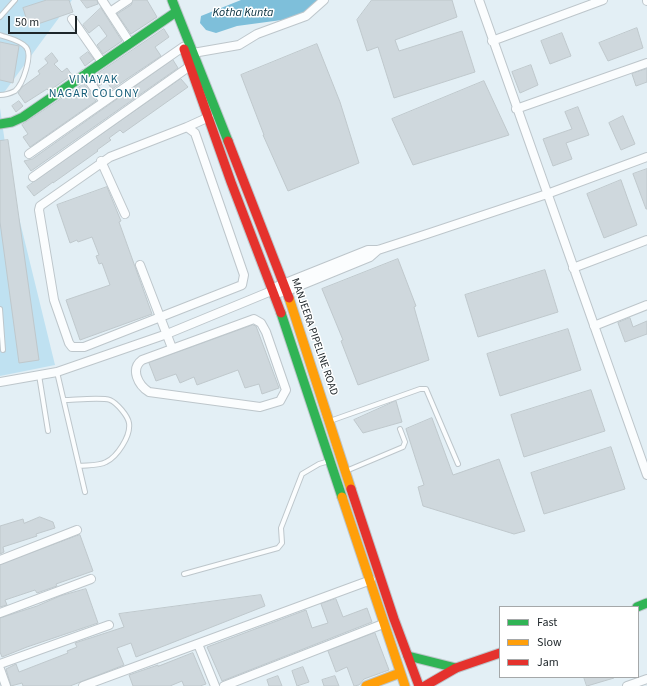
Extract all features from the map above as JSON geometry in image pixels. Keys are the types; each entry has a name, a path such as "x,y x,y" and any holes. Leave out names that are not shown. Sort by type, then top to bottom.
{"main road":[{"name":"MANJEERA PIPELINE ROAD","path":"165,0 174,14 193,53 285,287 364,523 394,619 418,686"},
{"name":"MANJEERA PIPELINE ROAD","path":"172,0 174,14 183,47 272,291 353,526 371,580 383,624 405,686"},
{"path":"0,124 12,122 23,117 174,14"},
{"path":"226,164 236,162"},
{"path":"353,526 364,523"},
{"path":"426,686 456,668 499,653"},
{"path":"408,656 456,668"},
{"path":"366,686 400,673"}],"street":[{"path":"102,0 130,43"},
{"path":"110,12 128,0"},
{"path":"193,53 239,45 257,34 306,16 324,0"},
{"path":"479,0 492,41 647,476"},
{"path":"492,41 603,0"},
{"path":"72,19 102,62"},
{"path":"29,154 183,47"},
{"path":"516,108 647,63"},
{"path":"33,177 190,66"},
{"path":"84,74 104,102"},
{"path":"187,127 195,133 244,275 244,280 240,288 84,347 72,347 69,343 54,300 39,210 43,204 102,161 209,117"},
{"path":"0,382 58,372 167,334 285,287 368,250 378,250 547,194 647,157"},
{"path":"102,161 125,214"},
{"path":"573,268 647,240"},
{"path":"140,265 172,348"},
{"path":"594,326 647,305"},
{"path":"254,319 258,320 266,332 286,390 280,401 260,407 149,392 140,383 135,369 136,364 142,360 172,348 254,319"},
{"path":"0,560 77,530"},
{"path":"0,613 91,579"},
{"path":"83,686 371,580"},
{"path":"224,686 383,624"},
{"path":"0,664 109,625"},
{"path":"198,644 215,686"},
{"path":"0,669 4,684"},
{"path":"627,686 647,679"}],"lane":[{"path":"0,17 15,0"},
{"path":"0,35 20,42 27,48 28,53 27,68 19,86 15,90 0,95"},
{"path":"0,309 3,350"},
{"path":"58,372 84,492"},
{"path":"39,375 48,431"},
{"path":"330,421 415,390 426,389 458,464"},
{"path":"64,400 109,399 117,404 129,423 128,432 122,444 109,460 104,463 79,466"},
{"path":"346,471 403,447 405,442 400,429"},
{"path":"184,574 278,548 282,543 281,528 302,474 319,464 331,461"}],"shaded area":[{"path":"0,0 72,0 0,98"},
{"path":"0,108 11,185 55,365 0,376"}],"water":[{"name":"Kotha Kunta","path":"241,0 323,0 308,11 289,19 237,26 216,33 206,30 200,23 201,16"}],"building":[{"path":"47,0 69,0 73,12 29,27 23,8"},
{"path":"81,0 97,0 98,4 87,8"},
{"path":"133,0 147,0 157,17 131,34 117,14 131,5"},
{"path":"372,0 452,0 457,17 395,40 399,51 462,31 475,72 394,98 378,47 367,51 357,20"},
{"path":"101,8 122,41 103,54 97,45 107,36 99,25 89,33 83,25"},
{"path":"637,28 643,48 608,61 599,43"},
{"path":"164,29 169,37 155,47 161,56 112,89 106,81 99,86 93,77"},
{"path":"562,33 571,56 550,64 541,41"},
{"path":"0,42 19,46 13,83 0,80"},
{"path":"317,44 340,102 359,163 288,191 263,135 241,75"},
{"path":"88,52 94,59 85,66 80,58"},
{"path":"52,53 58,61 54,64 62,72 67,68 72,75 49,91 47,89 25,103 18,93 22,87 40,74 38,71 48,63 45,59"},
{"path":"173,60 178,68 31,171 24,161 32,159"},
{"path":"531,65 538,85 520,93 512,72"},
{"path":"647,69 647,82 636,86 632,74"},
{"path":"181,79 188,87 123,133 120,130 109,138 111,140 97,150 98,151 53,183 34,196 27,187"},
{"path":"484,81 509,135 413,165 392,119"},
{"path":"84,84 96,101 30,147 23,137 28,134 22,125"},
{"path":"19,101 23,106 16,112 12,106"},
{"path":"578,107 589,135 566,143 572,159 553,166 543,139 572,129 565,112"},
{"path":"623,116 635,144 621,150 609,123"},
{"path":"8,140 39,360 19,363 0,222 0,141"},
{"path":"647,169 647,209 646,209 633,174"},
{"path":"621,180 637,225 604,238 587,194"},
{"path":"107,187 121,221 119,222 152,314 80,340 66,300 110,285 102,263 99,264 96,256 99,255 92,237 70,243 57,205"},
{"path":"398,259 416,306 414,307 429,360 358,385 341,341 343,340 322,289"},
{"path":"545,270 558,312 478,337 465,295"},
{"path":"630,318 633,327 647,321 647,334 625,342 618,323"},
{"path":"253,325 256,326 279,388 262,394 259,384 245,388 238,370 197,385 194,377 180,383 176,374 156,381 149,363"},
{"path":"568,329 581,370 500,396 487,354"},
{"path":"591,390 605,431 524,457 511,415"},
{"path":"396,401 402,422 363,433 354,420"},
{"path":"432,418 453,475 499,459 525,531 514,534 423,506 418,487 424,485 406,429"},
{"path":"611,447 625,489 544,514 531,473"},
{"path":"40,517 53,522 55,528 36,534 37,536 3,547 4,552 0,554 0,526 23,519 24,523"},
{"path":"80,535 93,571 56,584 57,586 37,593 35,590 5,600 7,605 0,607 0,565"},
{"path":"86,589 98,623 2,657 0,652 0,618 37,606 60,596"},
{"path":"261,595 265,606 136,657 131,643 117,648 124,665 70,686 23,686 22,683 11,686 6,669 16,664 19,672 68,653 67,651 77,647 75,643 124,627 119,614"},
{"path":"336,599 343,617 367,608 372,622 222,681 207,647 306,610 312,628 328,623 321,604"},
{"path":"375,633 389,670 364,679 359,685 354,686 347,667 336,672 328,651"},
{"path":"193,653 206,684 200,686 184,686 182,681 170,686 133,686 129,675"},
{"path":"303,667 309,682 297,686 292,671"},
{"path":"278,676 282,686 269,686 267,680"},
{"path":"335,676 339,686 324,686 322,680"},
{"path":"584,678 614,678 587,686"}],"traffic: fast":[{"path":"172,0 228,141"},
{"path":"0,124 12,122 23,117 176,12"},
{"path":"281,313 342,497"},
{"path":"639,606 647,603"},
{"path":"408,656 456,668"}],"traffic: slow":[{"path":"289,298 351,489"},
{"path":"342,497 405,686"},
{"path":"366,686 400,673"}],"traffic: jam":[{"path":"184,49 231,182 281,313"},
{"path":"228,141 289,298"},
{"path":"351,489 394,619 419,686"},
{"path":"425,686 456,668 499,653"}],"district":[{"name":"VINAYAK NAGAR COLONY","path":"94,87"}]}
